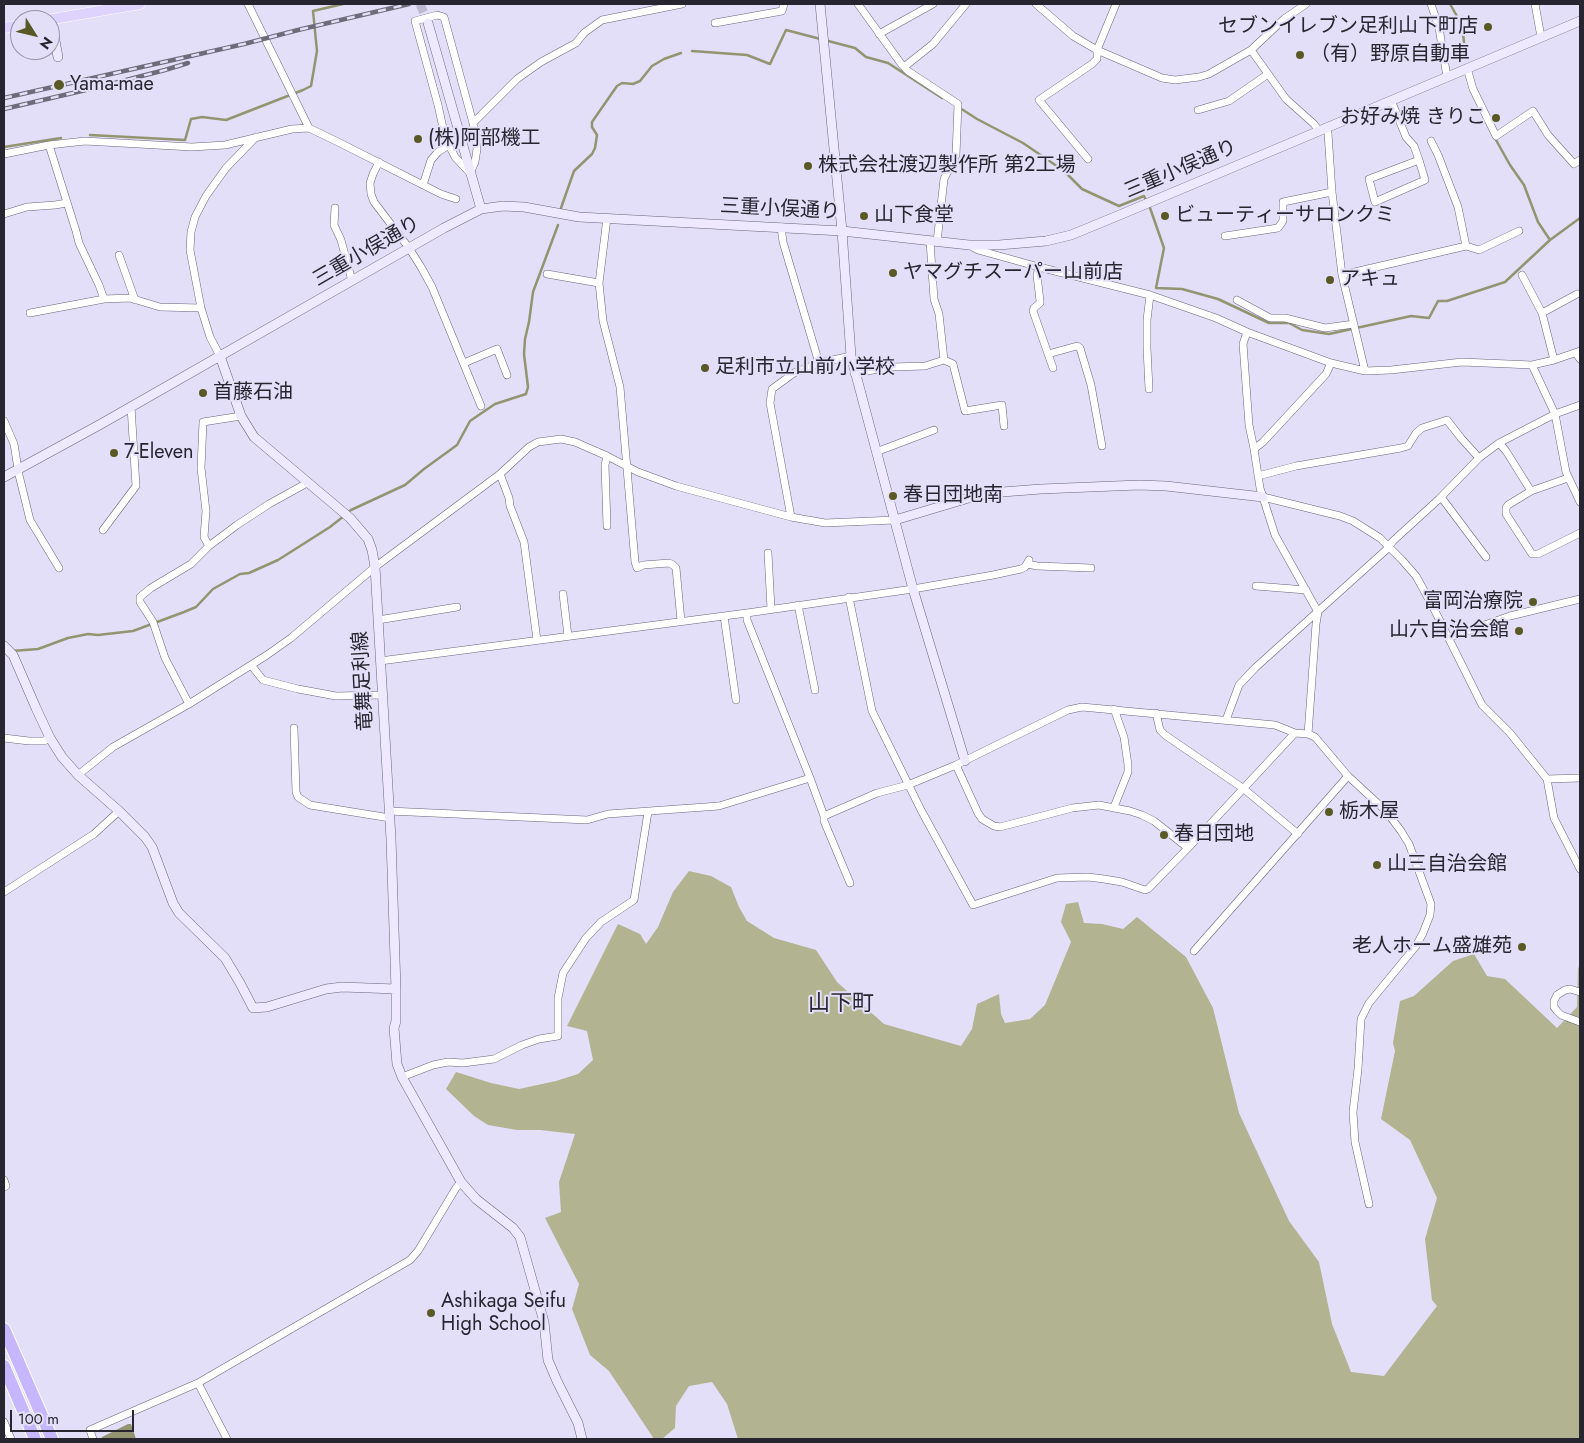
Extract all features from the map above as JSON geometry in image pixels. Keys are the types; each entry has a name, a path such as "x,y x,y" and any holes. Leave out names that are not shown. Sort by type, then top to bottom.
{"highway":[{"path":"4,1329 52,1439"},
{"path":"4,1366 35,1439"}],"main road":[{"path":"60,18 140,4"}],"street":[{"path":"248,4 309,128"},
{"path":"473,123 530,69 576,43 584,33 602,20 682,4"},
{"path":"715,23 782,12 784,4"},
{"path":"820,4 842,231 851,356 854,372 913,589 965,761"},
{"path":"858,4 908,72 958,104 956,155 944,179 934,241 934,299 938,314 944,360"},
{"path":"879,34 933,4"},
{"path":"904,67 933,44 966,4"},
{"path":"1036,4 1073,36 1097,50 1154,75 1175,80 1209,74 1252,50 1284,19 1306,4"},
{"path":"1088,159 1039,100 1097,59 1097,50 1116,4"},
{"path":"1431,4 1440,28 1446,77"},
{"path":"1536,4 1541,37"},
{"path":"437,15 444,17 473,123 477,149 475,162 470,173 455,157 445,137 415,21 437,15"},
{"name":"三重小俣通り","path":"4,477 131,407 470,213 481,209 503,206 524,207 579,217 842,231 969,245 1046,241 1071,235 1580,21"},
{"path":"428,23 481,209"},
{"path":"1252,50 1286,99 1322,129 1329,141 1332,192 1342,274 1365,371"},
{"path":"1467,68 1473,89 1496,136 1533,111 1548,135 1574,164 1580,160"},
{"path":"1198,110 1229,101 1268,74"},
{"path":"1391,100 1406,137 1414,146 1419,160 1425,180 1375,202 1369,179 1419,160"},
{"path":"4,154 49,145 85,141 192,147 224,145 256,136 292,129 309,128 441,194 456,199"},
{"path":"220,356 210,337 201,308 190,250 191,232 195,217 206,196 226,168 256,136"},
{"path":"1431,141 1458,207 1466,246"},
{"path":"49,145 79,243 99,284 104,300"},
{"path":"423,184 431,160 448,145"},
{"path":"379,162 370,183 374,202 409,248 432,287 481,406"},
{"path":"1225,236 1278,228 1283,220 1283,202 1332,192"},
{"path":"4,214 27,207 67,203"},
{"path":"335,208 334,225 341,240 352,280"},
{"path":"607,218 599,283 603,321 620,387 634,562 637,568 668,563 674,565 676,568 681,621"},
{"path":"781,227 783,242 819,363"},
{"path":"1342,274 1466,246 1479,250 1519,231"},
{"path":"969,245 978,250 1039,267 1150,295 1216,318 1247,332 1331,363 1365,371 1462,362 1532,365 1579,354"},
{"path":"119,255 135,300"},
{"path":"1039,267 1037,275 1040,303 1033,311 1053,368"},
{"path":"547,274 599,283"},
{"path":"1522,275 1542,313 1554,360"},
{"path":"1542,313 1577,294"},
{"path":"1149,390 1147,339 1150,295"},
{"path":"30,313 104,300 130,298 160,307 201,308"},
{"path":"1237,300 1270,318 1285,318 1325,328 1354,324"},
{"path":"1247,332 1243,344 1249,425 1263,497 1275,535 1318,612 1308,734"},
{"path":"1048,354 1077,346 1080,348 1091,385 1102,446"},
{"path":"464,363 497,349 507,376"},
{"name":"竜舞足利線","path":"220,356 241,416 254,437 350,518 368,539 372,550 375,567 389,814 396,989 396,1021 394,1028 397,1064 402,1077 461,1182 476,1199 514,1228 520,1237 544,1322 548,1360 575,1416 582,1439"},
{"path":"790,517 770,402 772,389 794,373 819,363 851,356"},
{"path":"854,372 892,367 925,366 944,360 953,364 965,411 1002,405 1004,426"},
{"path":"1254,448 1263,442 1326,374 1331,363"},
{"path":"1532,365 1555,414 1568,478 1580,502"},
{"path":"1226,720 1239,685 1255,668 1389,546 1479,458 1499,444 1555,414 1580,405"},
{"path":"103,530 136,486 131,407"},
{"path":"210,546 204,538 206,512 201,468 203,422 241,416"},
{"path":"1258,476 1296,466 1408,446 1416,433 1422,428 1447,420 1479,458"},
{"path":"4,421 14,444 30,520 59,568"},
{"path":"876,452 934,430"},
{"path":"78,775 112,747 189,704 291,638 375,567 500,474 529,446 538,442 562,439 575,442 638,472 676,486 790,517 825,523 895,520 972,497 1002,492 1139,485 1166,486 1263,497 1340,516 1360,525 1389,546 1416,576 1482,705 1510,733 1547,779 1554,818 1580,868"},
{"path":"1499,444 1506,451 1531,492"},
{"path":"607,456 605,464 607,526"},
{"path":"500,474 509,498 511,511 524,542 537,640"},
{"path":"1568,478 1531,492 1508,505 1505,511 1530,553 1538,554 1580,533"},
{"path":"189,704 164,658 153,622 140,602 140,597 151,588 191,564 210,546 268,504 307,483"},
{"path":"1441,497 1486,558"},
{"path":"768,553 771,610"},
{"path":"380,661 771,610 913,589 1021,569 1029,562 1037,566 1091,568"},
{"path":"1256,586 1306,590"},
{"path":"563,594 568,636"},
{"path":"850,597 872,711 908,786 973,906 1057,878 1088,877 1122,882 1145,890 1148,889 1295,733"},
{"path":"1448,638 1510,616 1580,599"},
{"path":"798,605 815,690"},
{"path":"378,620 457,607"},
{"path":"747,613 747,620 810,778 824,816 824,821 850,883"},
{"path":"724,616 736,700"},
{"path":"4,646 13,655 50,738 62,757 78,775 140,831 152,847 173,903 179,913 225,958 253,1008 267,1007 326,989 342,987 396,989"},
{"path":"251,665 263,680 298,689 336,696 382,695"},
{"path":"824,816 877,793 908,786 965,761 1068,710 1082,707 1275,725 1295,733 1308,734 1319,740 1348,776 1386,811 1401,831 1410,847 1432,910 1416,946 1369,1003 1361,1019 1353,1112 1355,1142 1369,1204"},
{"path":"1114,709 1124,737 1128,765 1128,772 1114,807"},
{"path":"1156,713 1160,730 1165,735 1244,789 1298,834"},
{"path":"294,728 296,792 298,797 310,806 389,814 587,820 608,814 719,806 810,778"},
{"path":"4,738 29,741 50,738"},
{"path":"956,765 978,813 982,819 994,826 1084,806 1099,805 1130,811 1154,821 1188,848"},
{"path":"1194,951 1348,776"},
{"path":"1547,779 1580,778"},
{"path":"4,892 90,837 105,826 119,811"},
{"path":"402,1077 448,1062 463,1063 494,1059 522,1045 539,1039 558,1036 558,998 563,973 586,938 601,922 634,900 648,812"},
{"path":"1580,992 1570,989 1565,990 1557,995 1554,1007 1556,1012 1561,1015 1580,1022"},
{"path":"93,1439 90,1430 198,1383 410,1260 418,1251 461,1182"},
{"path":"198,1383 227,1439"},
{"path":"4,1422 11,1439"}],"shaded area":[{"path":"689,871 711,876 731,887 747,921 774,938 816,950 837,982 884,1024 961,1046 972,1029 977,1004 999,994 1001,1014 1005,1023 1030,1019 1045,1005 1071,942 1061,922 1066,904 1078,902 1084,923 1102,924 1123,929 1137,917 1186,957 1213,1008 1239,1113 1289,1221 1319,1262 1332,1324 1351,1372 1384,1376 1437,1306 1432,1300 1425,1239 1437,1198 1410,1140 1381,1119 1395,1051 1393,1043 1400,1001 1414,996 1453,961 1474,954 1487,976 1505,979 1557,1028 1577,1007 1578,969 1580,963 1580,1439 738,1439 727,1404 712,1382 689,1386 676,1406 675,1428 662,1439 654,1439 609,1371 590,1355 572,1309 579,1284 545,1218 561,1212 559,1182 575,1134 540,1130 517,1130 488,1125 474,1116 446,1089 456,1072 491,1083 519,1089 578,1074 593,1060 587,1031 567,1026 618,924 640,934 646,944 658,927 673,892"},
{"path":"131,1424 136,1439 101,1439 102,1437"}],"waterway":[{"path":"90,135 185,140 191,119 202,117 226,120 311,86 317,51 313,11 343,4"},
{"path":"1450,4 1462,25 1466,59"},
{"path":"692,51 747,55 770,64 786,30 855,48 866,57 888,63 942,98"},
{"path":"561,208 574,171 592,154 595,148 597,135 592,127 592,122 617,86 622,83 633,84 640,81 652,66 681,53"},
{"path":"960,108 1023,143 1064,171 1082,189 1119,206 1144,196 1146,200"},
{"path":"4,147 61,138"},
{"path":"1496,140 1524,185 1538,222 1550,240"},
{"path":"1149,205 1164,248 1156,288 1182,289 1218,299 1269,323 1289,323 1302,330 1329,334 1411,316 1429,318 1438,301 1447,301 1505,282 1550,240 1580,218"},
{"path":"348,512 405,485 457,445 470,421 495,404 526,394 528,387 524,354 525,339 533,292 558,225"},
{"path":"12,651 38,649 68,638 88,634 98,635 133,631 184,612 196,607 213,589 240,574 249,573 278,560 344,516"}],"tunnel":[{"path":"420,4 428,23"}],"railway":[{"path":"4,98 244,44 409,4"},
{"path":"4,109 103,86 188,63"}],"place":[{"name":"セブンイレブン足利山下町店","path":"1488,27"},
{"name":"（有）野原自動車","path":"1300,55"},
{"name":"Yama-mae","path":"59,85"},
{"name":"お好み焼 きりこ","path":"1496,118"},
{"name":"(株)阿部機工","path":"418,139"},
{"name":"株式会社渡辺製作所 第2工場","path":"808,166"},
{"name":"山下食堂","path":"864,216"},
{"name":"ビューティーサロンクミ","path":"1165,216"},
{"name":"ヤマグチスーパー山前店","path":"893,273"},
{"name":"アキュ","path":"1330,280"},
{"name":"足利市立山前小学校","path":"705,368"},
{"name":"首藤石油","path":"203,393"},
{"name":"7-Eleven","path":"114,453"},
{"name":"春日団地南","path":"893,496"},
{"name":"富岡治療院","path":"1533,602"},
{"name":"山六自治会館","path":"1519,631"},
{"name":"栃木屋","path":"1329,812"},
{"name":"春日団地","path":"1164,835"},
{"name":"山三自治会館","path":"1377,865"},
{"name":"老人ホーム盛雄苑","path":"1522,947"},
{"name":"Ashikaga Seifu High School","path":"431,1313"}],"district":[{"name":"山下町","path":"841,1005"}]}
